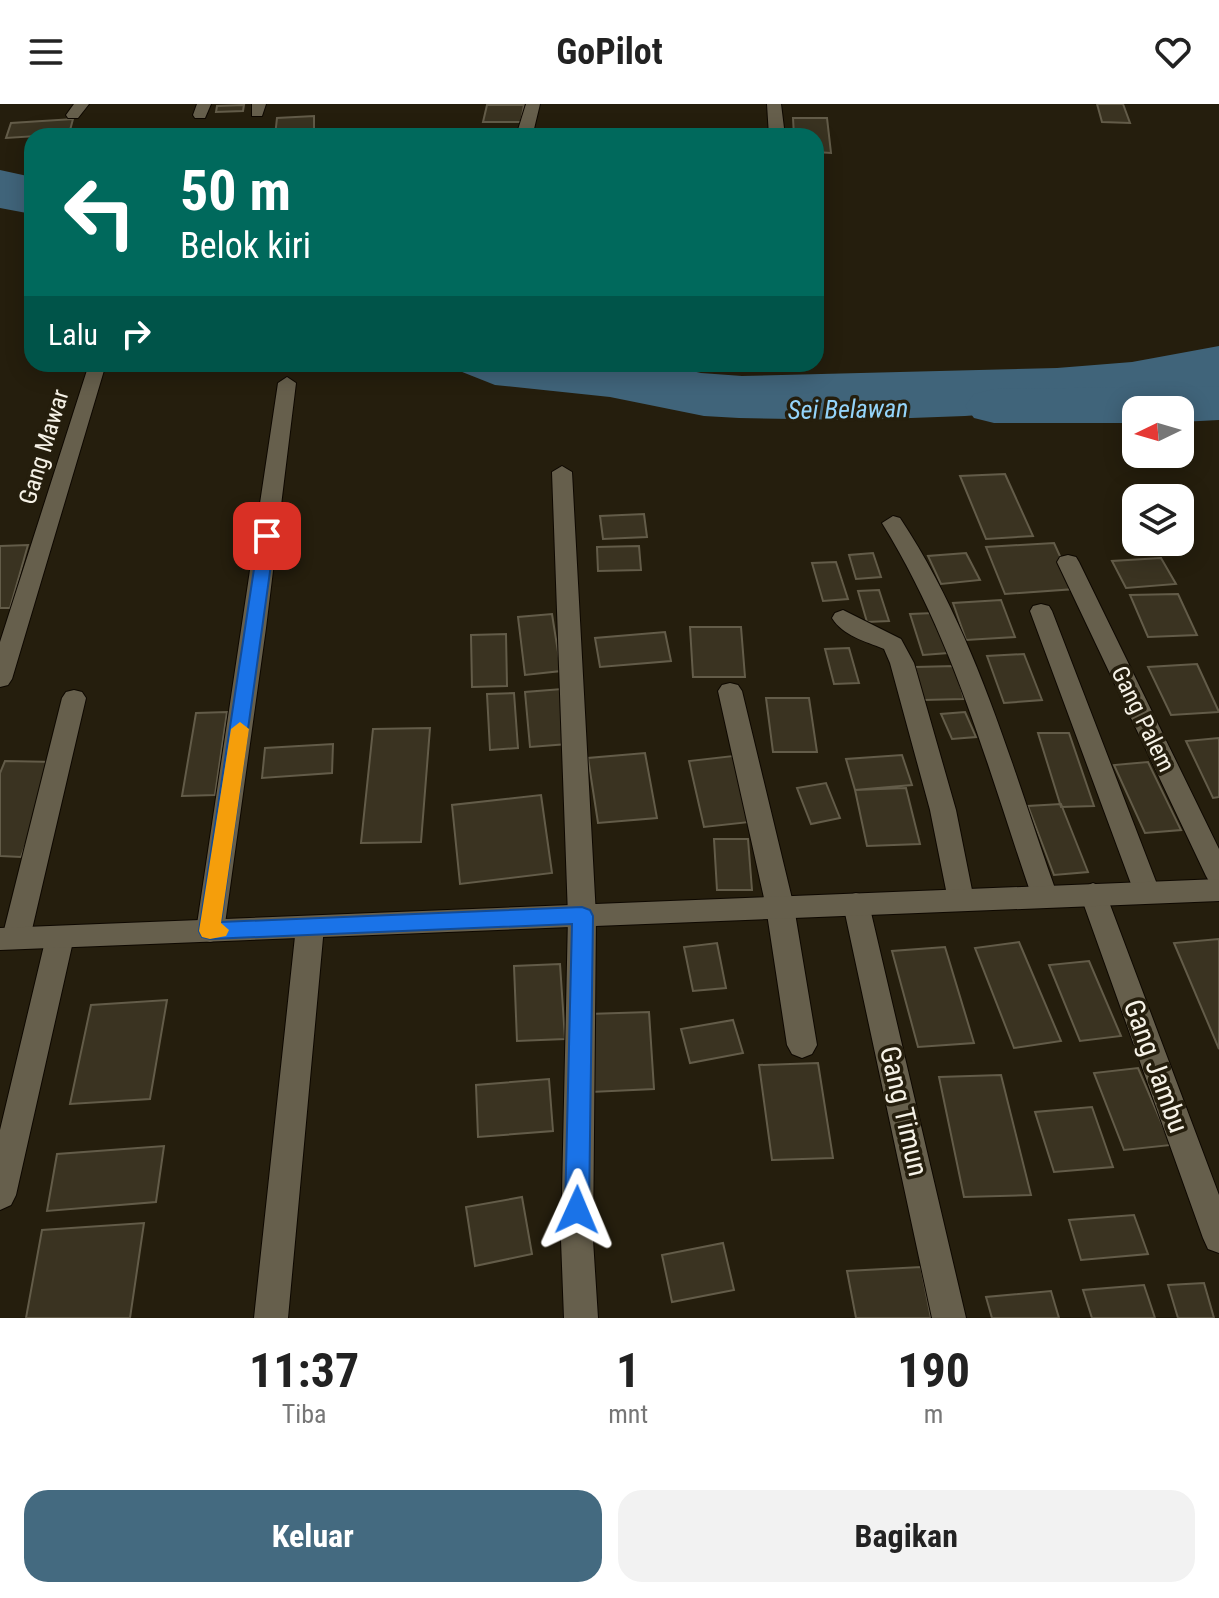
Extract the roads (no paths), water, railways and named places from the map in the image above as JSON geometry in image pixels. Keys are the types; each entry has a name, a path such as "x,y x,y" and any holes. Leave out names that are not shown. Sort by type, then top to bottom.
{"street":[{"path":"526,128 533,104"},
{"path":"774,104 776,128"},
{"name":"Gang Mawar","path":"0,679 94,372"},
{"path":"210,931 255,628 287,383"},
{"path":"562,472 582,916 577,1240 581,1318"},
{"path":"893,523 932,585 955,635 1045,897"},
{"name":"Gang Palem","path":"1068,562 1219,876"},
{"path":"1041,611 1147,892"},
{"path":"843,618 855,628 893,644 902,663 943,810 961,900"},
{"path":"730,691 780,907 802,1045"},
{"path":"74,698 8,939 1219,890"},
{"name":"Gang Jambu","path":"1093,894 1219,1238"},
{"name":"Gang Timun","path":"856,904 944,1284 949,1318"},
{"path":"271,1318 310,927"},
{"path":"0,1195 60,937"}],"water":[{"path":"0,170 24,175 24,212 0,208"},
{"name":"Sei Belawan","path":"1219,346 1219,397 1122,396 1122,404 965,416 857,420 739,418 704,416 610,397 495,385 462,372 697,372 742,376 1057,368 1132,362"}],"waterway":[{"name":"Sei Belawan","path":"994,406 1219,403"}]}
